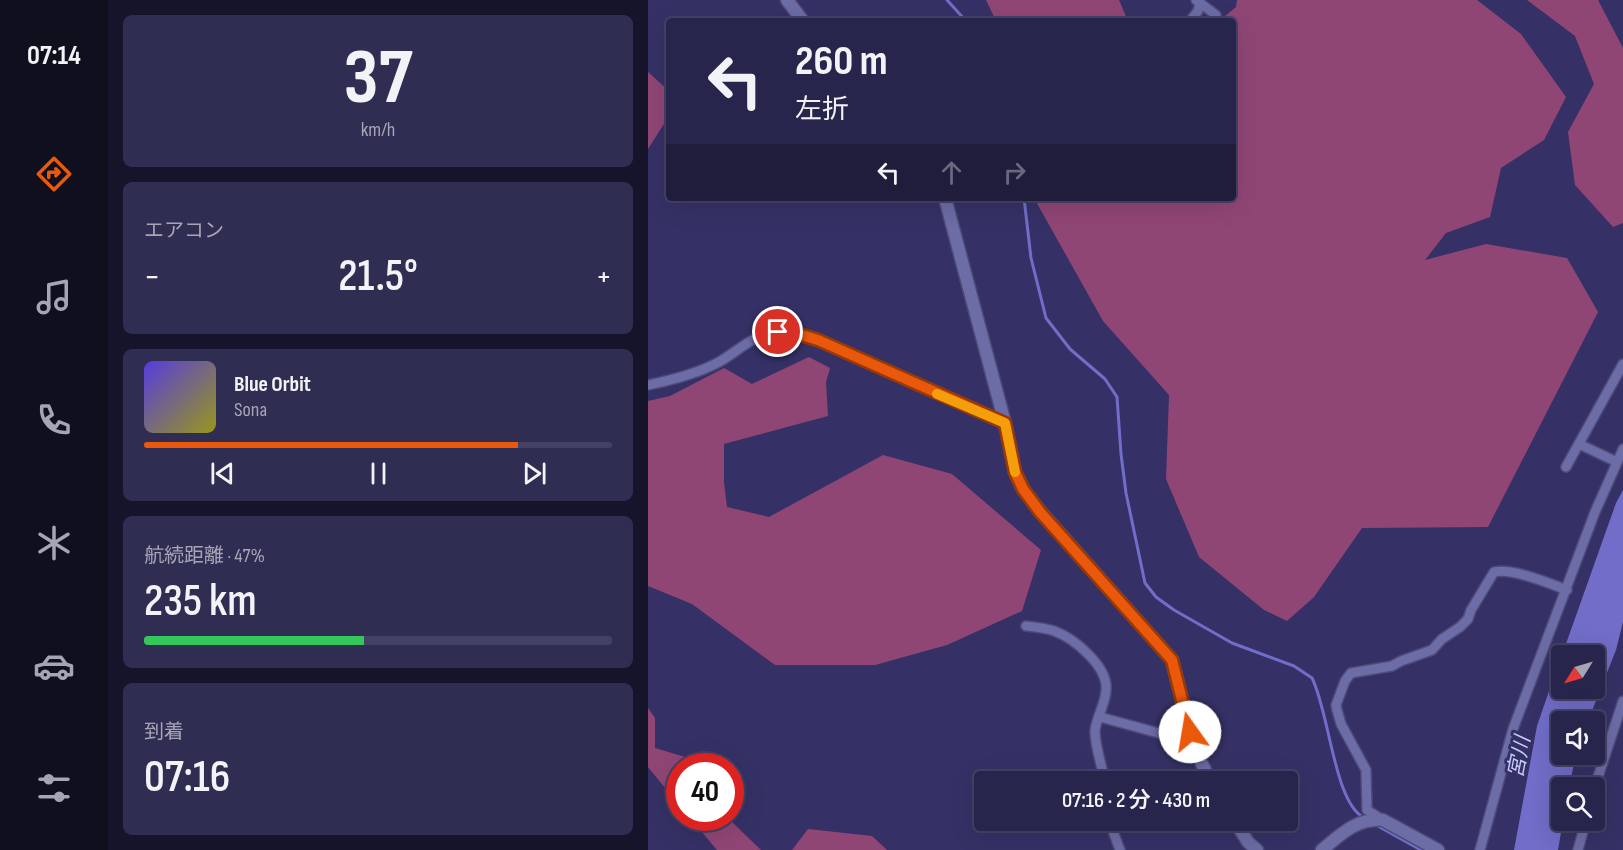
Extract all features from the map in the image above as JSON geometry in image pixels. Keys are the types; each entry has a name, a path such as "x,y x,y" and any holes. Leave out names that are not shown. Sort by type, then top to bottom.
{"street":[{"path":"787,0 801,18"},
{"path":"1198,2 1216,15"},
{"path":"1192,18 1198,11 1198,2"},
{"path":"946,201 1005,423 1015,472 1023,489 1040,512 1172,660 1194,748 1206,771"},
{"path":"648,385 698,372 720,362 746,344 768,333 795,333 818,340 1005,423"},
{"path":"1566,467 1623,364"},
{"path":"1579,444 1617,462"},
{"path":"1480,850 1513,729 1595,512 1623,448"},
{"path":"1438,850 1367,810 1366,770 1341,724 1337,710 1340,691 1351,673 1392,666 1432,650 1442,639 1468,619 1475,602 1494,572 1502,571 1531,578 1567,590"},
{"path":"1026,626 1052,630 1068,638 1100,668 1107,684 1095,734 1103,771"},
{"path":"1598,777 1623,701"},
{"path":"1100,717 1166,735 1194,748"},
{"path":"1323,850 1353,825 1380,819"},
{"path":"1114,831 1120,850"},
{"path":"1241,831 1257,850"},
{"path":"1578,850 1583,831"}],"shaded area":[{"path":"986,0 1119,0 1127,18 995,18"},
{"path":"1237,0 1477,0 1521,34 1566,97 1544,140 1501,168 1490,217 1446,233 1425,260 1486,244 1567,258 1598,312 1488,527 1362,528 1314,597 1287,621 1264,610 1199,557 1166,479 1169,395 1103,321 1036,201 1236,201 1236,18 1223,18 1236,7"},
{"path":"1527,0 1598,0 1623,48 1623,223 1613,227 1575,185 1568,132 1594,84 1575,36"},
{"path":"648,72 666,88 666,121 648,149"},
{"path":"809,357 830,368 826,382 828,416 724,444 724,482 727,507 769,517 883,455 952,474 1041,550 1022,611 947,645 875,665 775,665 692,604 648,586 648,401 670,396 724,368 752,384"},
{"path":"1623,490 1623,622 1616,650 1605,678 1605,645 1566,645 1616,503"},
{"path":"1551,685 1551,699 1597,699 1592,711 1551,711 1551,765 1574,765 1571,777 1551,777 1551,831 1561,831 1558,850 1514,850 1537,726"},
{"path":"648,708 655,718 655,748 672,753 666,753 666,789 648,767"},
{"path":"808,829 872,836 887,850 792,850"},
{"path":"701,831 741,831 761,850 717,850"}],"waterway":[{"path":"947,0 963,18"},
{"path":"1024,201 1031,258 1046,318 1070,349 1105,379 1117,397 1126,493 1145,583 1156,597 1174,610 1232,643 1294,666 1312,678 1345,793 1353,808 1363,817"},
{"path":"1376,825 1421,850"}],"slow traffic":[{"path":"937,394 1005,423 1015,472"}],"route":[{"path":"778,332 795,333 818,340 1005,423 1015,472 1023,489 1040,512 1172,660 1190,732"}],"water label":[{"name":"宮川","path":"1519,757"}]}
